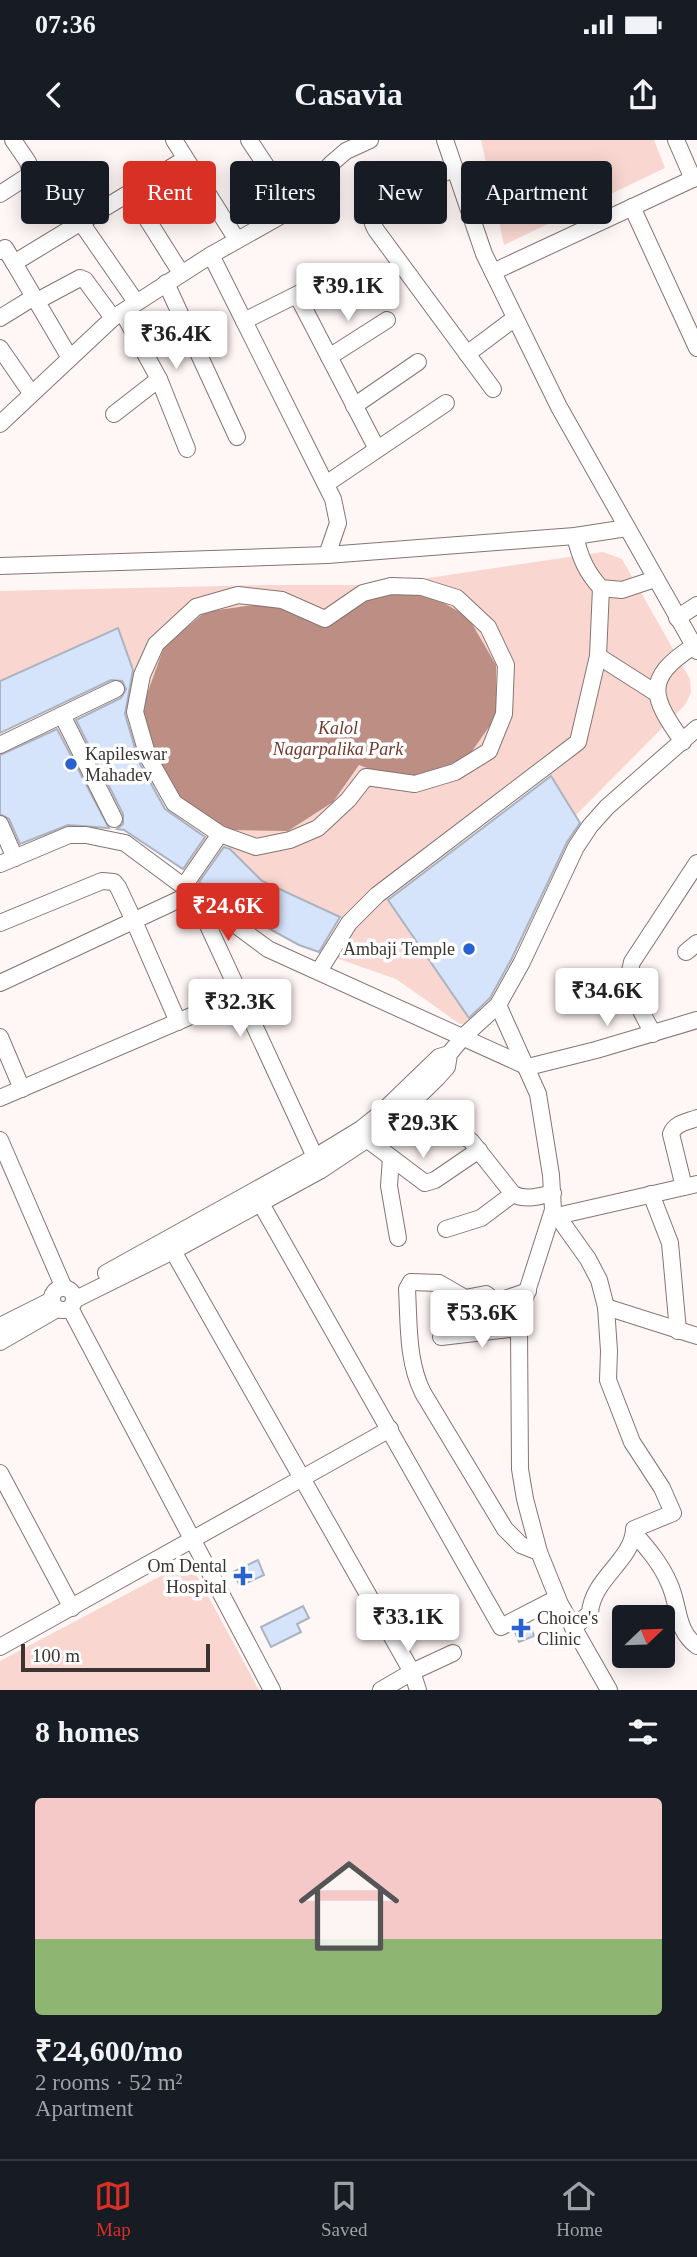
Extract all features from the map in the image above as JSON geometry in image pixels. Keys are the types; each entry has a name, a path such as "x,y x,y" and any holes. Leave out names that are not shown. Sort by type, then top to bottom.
{"street":[{"path":"0,194 31,174 13,140"},
{"path":"248,140 262,161"},
{"path":"334,161 346,151 370,140"},
{"path":"445,140 484,254 515,318 559,407 696,649 676,658 661,675 656,692 662,712 683,742"},
{"path":"493,272 695,178 676,140"},
{"path":"166,161 182,147 237,240"},
{"path":"454,168 376,207 372,212 372,221 494,389"},
{"path":"632,207 697,348"},
{"path":"14,263 75,224"},
{"path":"82,224 136,302"},
{"path":"150,224 181,273"},
{"path":"0,424 118,315 181,273 266,224"},
{"path":"2,246 70,358"},
{"path":"211,255 333,499 338,523 327,555"},
{"path":"0,318 80,278 85,280 118,315 159,379 187,449"},
{"path":"244,321 322,282"},
{"path":"166,283 237,437"},
{"path":"297,295 376,449"},
{"path":"467,354 515,318"},
{"path":"329,357 387,320"},
{"path":"0,348 31,393"},
{"path":"354,406 418,362"},
{"path":"114,414 159,379"},
{"path":"326,484 446,403"},
{"path":"0,566 327,555 575,536 627,528"},
{"path":"575,536 580,557 590,576 601,588 622,590 655,579"},
{"path":"391,586 422,587 457,598 488,627 506,665 504,714 489,751 455,772 415,784 366,777 348,800 318,828 290,840 256,846 220,834 174,803 148,757 135,712 142,675 156,644 196,607 238,595 282,600 325,619 363,593 391,586"},
{"path":"319,971 349,923 377,895 578,742 598,656 601,588"},
{"path":"677,618 697,605"},
{"path":"598,656 656,692"},
{"path":"0,745 116,690"},
{"path":"62,715 114,819"},
{"path":"0,1342 63,1298 318,1163 368,1140 414,1101 446,1066 449,1054 464,1036 498,1005 522,962 576,847 590,826 607,807 697,728"},
{"path":"0,824 7,861 69,835 99,837 125,844 268,949 528,1067 697,1020"},
{"path":"0,984 134,920 188,890 220,834"},
{"path":"653,1034 629,984 629,972 632,962 695,871"},
{"path":"0,923 107,881 114,882 134,920 178,1022"},
{"path":"188,890 318,1163"},
{"path":"0,1098 240,995"},
{"path":"498,1005 538,1094 555,1213 527,1291 519,1328 520,1469 539,1552 557,1598 609,1690"},
{"path":"0,1037 22,1089"},
{"path":"0,1326 173,1251 260,1202 318,1163 381,1113 439,1057 449,1054"},
{"path":"414,1101 458,1130 479,1150 513,1194 530,1198 553,1193"},
{"path":"555,1213 690,1185 671,1134 673,1128 697,1118"},
{"path":"0,1140 63,1298"},
{"path":"368,1140 425,1183 435,1180 479,1150"},
{"path":"391,1157 389,1186 398,1238"},
{"path":"0,1164 63,1298 272,1690"},
{"path":"446,1229 481,1218 513,1194"},
{"path":"651,1194 670,1243 678,1331"},
{"path":"260,1202 502,1627 557,1598"},
{"path":"555,1213 588,1259 599,1280 606,1307 608,1380 632,1442 662,1488 673,1513 635,1529 627,1549 591,1600 590,1613 573,1628"},
{"path":"173,1251 412,1672 418,1690"},
{"path":"527,1291 496,1302 486,1294 464,1298 439,1283 411,1282 407,1289 411,1359 415,1378 423,1394 505,1528 521,1545 539,1552"},
{"path":"606,1307 697,1336"},
{"path":"440,1337 519,1328"},
{"path":"0,1647 390,1429"},
{"path":"0,1473 72,1608"},
{"path":"635,1534 653,1555 670,1584 685,1637 697,1646"},
{"path":"382,1690 453,1653"}],"green space":[{"path":"481,140 654,140 665,168 612,193 612,161 486,161"},
{"path":"499,224 548,224 504,245"},
{"name":"Kalol Nagarpalika Park","path":"603,552 622,559 690,679 691,693 685,705 575,816 550,775 475,827 387,897 472,1023 460,1024 396,979 322,953 342,918 262,881 225,844 198,881 183,869 211,830 174,808 150,781 134,747 129,708 136,679 118,629 0,681 0,591 381,585"},
{"path":"189,1561 259,1690 0,1690 0,1661"}],"shaded area":[{"path":"425,592 468,617 496,665 496,717 470,754 425,778 383,774 359,765 333,802 288,831 233,830 190,811 154,758 142,708 164,647 205,612 272,602 325,627 370,594"}],"building":[{"path":"118,628 133,670 125,714 139,762 165,809 205,837 183,869 124,830 117,829 123,824 123,814 76,720 121,698 126,689 122,681 111,680 0,733 0,681"},
{"path":"57,729 109,828 68,825 20,844 9,819 0,814 0,755"},
{"name":"Ambaji Temple","path":"551,776 580,823 567,842 490,998 469,1018 388,900"},
{"path":"224,847 230,849 262,881 340,917 319,952 299,945 237,911 199,882"},
{"path":"258,1560 264,1575 240,1586 233,1572"},
{"path":"303,1606 309,1618 297,1624 301,1632 271,1647 261,1627"},
{"path":"530,1624 534,1636 519,1642 515,1632"}],"place":[{"name":"Kapileswar Mahadev","path":"71,764"},
{"name":"Ambaji Temple","path":"469,949"},
{"name":"Om Dental Hospital","path":"243,1576"},
{"name":"Choice's Clinic","path":"521,1628"}]}
